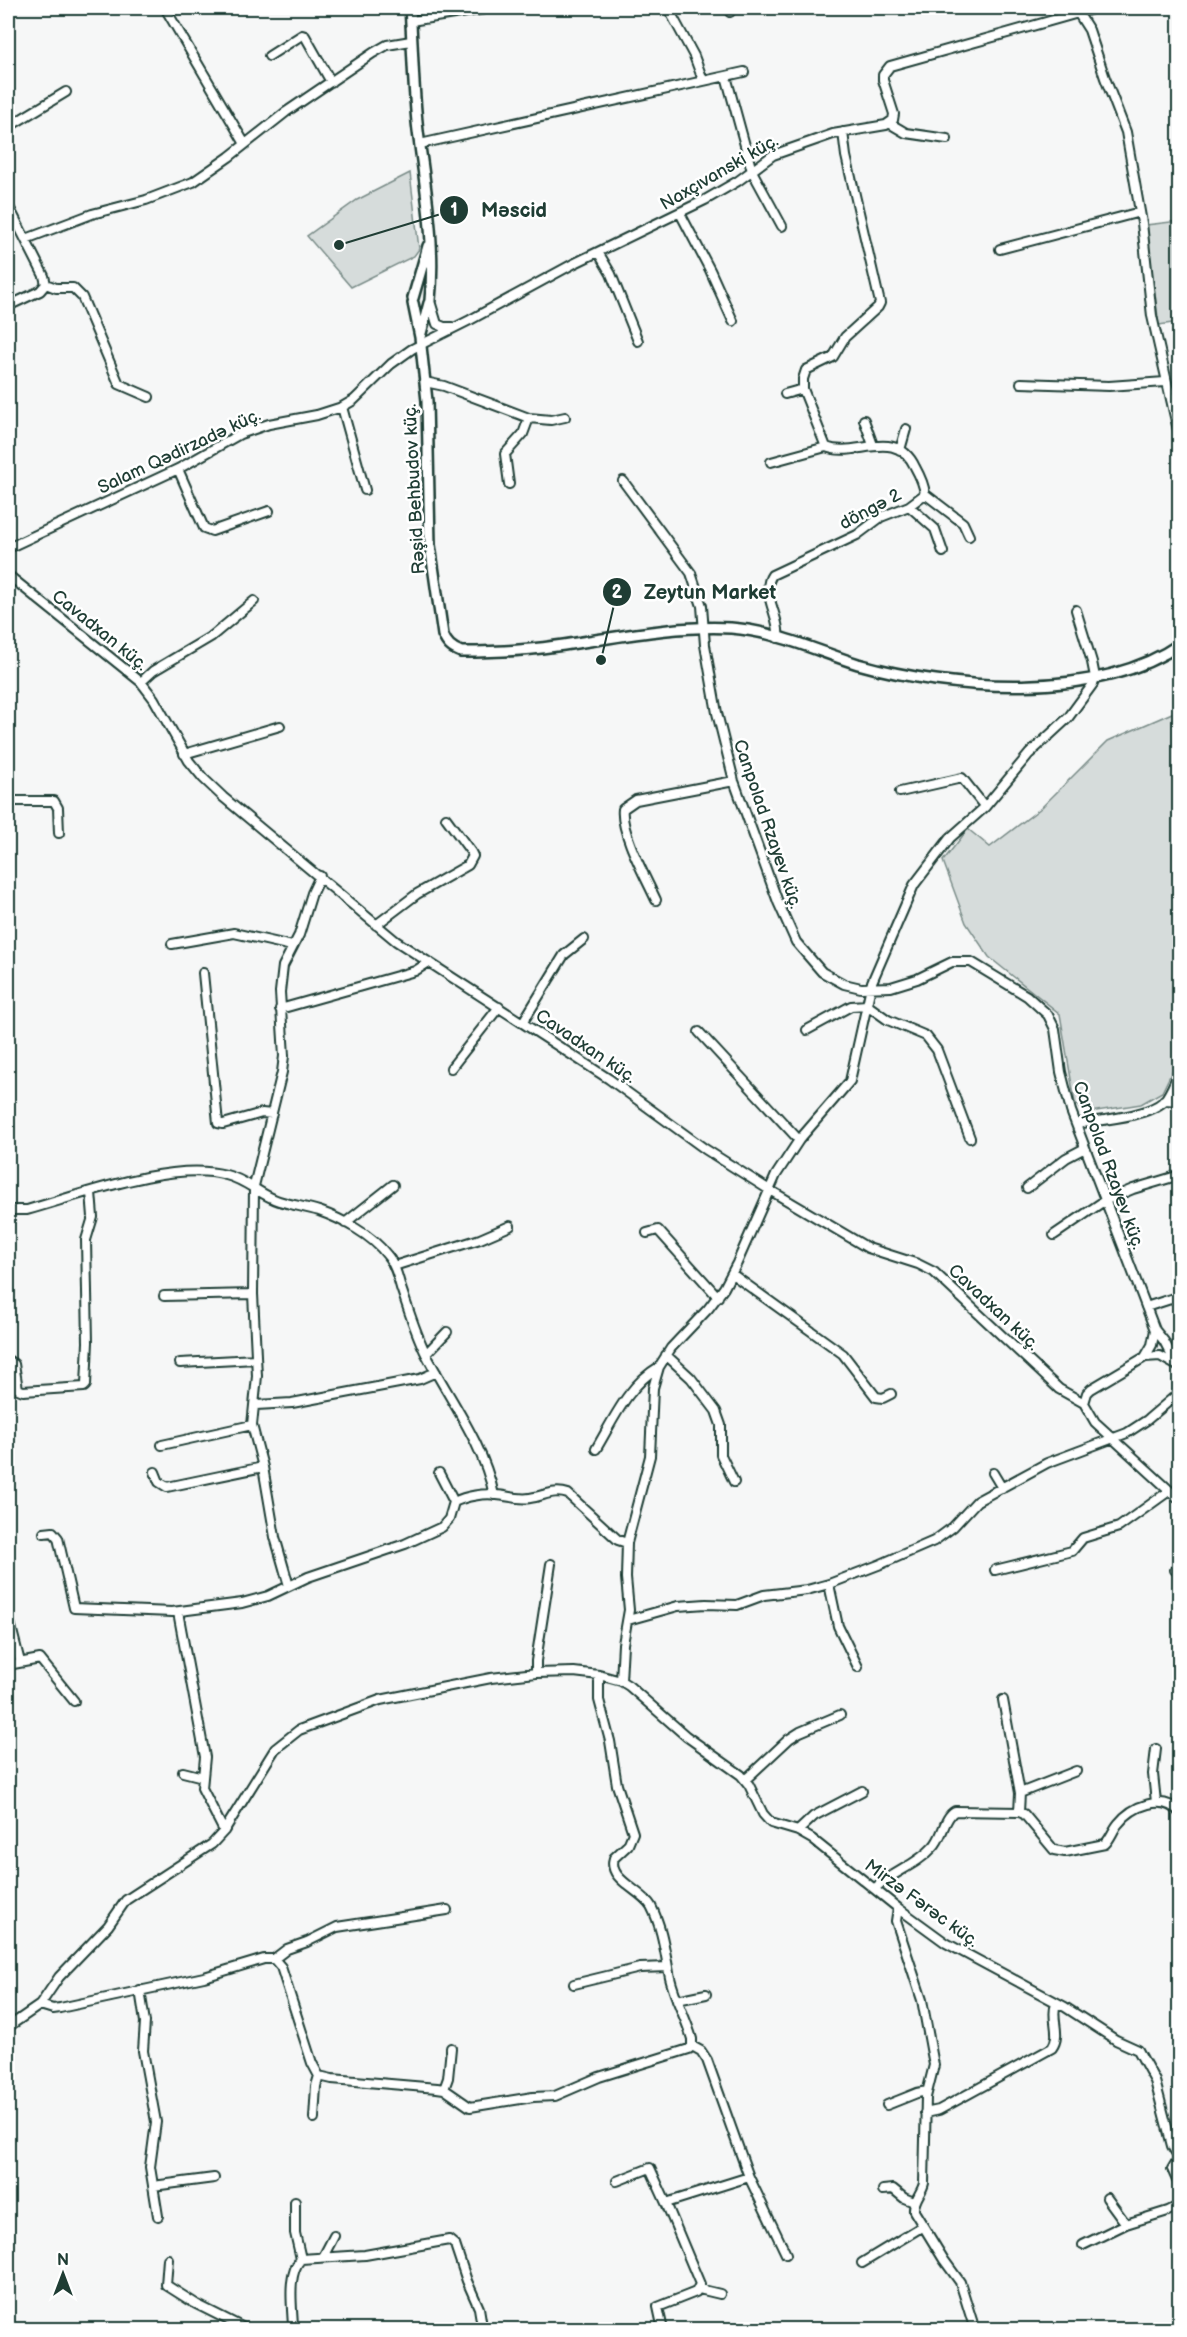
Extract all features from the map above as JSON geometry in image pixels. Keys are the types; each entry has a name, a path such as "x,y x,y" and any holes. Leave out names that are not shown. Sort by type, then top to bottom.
{"street":[{"path":"165,8 245,144"},
{"path":"410,8 411,41 430,237 429,301 420,341"},
{"path":"411,21 491,8"},
{"path":"668,8 694,56 703,80"},
{"path":"947,139 906,134 889,123 893,120 894,110 883,75 890,66 1077,10 1096,8"},
{"path":"1077,10 1089,30 1126,132 1140,212 1152,316 1179,440"},
{"path":"269,56 302,35 305,36 331,82"},
{"path":"26,239 92,214 146,201 171,192 210,171 286,112 387,45 411,41"},
{"path":"420,144 744,72"},
{"path":"726,76 752,171 782,226"},
{"path":"8,127 66,92"},
{"name":"Naxçıvanski küç.","path":"420,341 459,326 598,252 680,213 730,186 773,155 843,132 880,127 889,123"},
{"path":"826,447 803,389 802,379 807,370 833,357 845,337 880,303 846,156 843,132"},
{"path":"8,205 45,276 46,284 40,291 8,306"},
{"path":"1000,249 1140,212"},
{"path":"680,213 710,270 733,321"},
{"path":"413,301 430,237"},
{"path":"598,252 614,282 638,341"},
{"path":"46,284 56,288 73,288 82,297 119,384 149,397"},
{"path":"413,301 416,294 424,292 437,324 447,327 459,326"},
{"name":"Rəşid Behbudov küç.","path":"413,301 426,382 431,555 443,635 447,644 453,649 461,652 531,649 656,631 704,628 746,630 865,666 930,680 972,684 1035,685 1095,677 1144,664 1179,644"},
{"name":"Salam Qədirzadə küç.","path":"8,548 178,469 222,443 254,429 342,407 354,400 391,364 420,341"},
{"path":"426,382 444,386 529,418 551,420 565,417"},
{"path":"1021,383 1109,386 1166,382"},
{"path":"785,394 803,389"},
{"path":"342,407 365,490"},
{"path":"509,484 505,454 523,435 529,418"},
{"path":"864,420 873,446"},
{"path":"771,462 826,447 838,450 883,445 900,450 906,429"},
{"name":"döngə 2","path":"778,638 778,624 768,585 772,575 858,535 881,516 909,506 925,494 925,487 913,462 900,450"},
{"path":"178,469 204,528 207,530 212,531 269,511"},
{"name":"Canpolad Rzayev küç.","path":"623,481 691,573 702,606 705,645 717,713 734,782 778,902 796,942 818,967 835,980 854,987 871,989 902,984 945,965 965,961 978,965 1028,996 1042,1009 1052,1021 1065,1089 1104,1201 1155,1330 1164,1341 1178,1367"},
{"path":"925,494 963,523 969,536"},
{"path":"909,506 935,529 943,552"},
{"name":"Cavadxan küç.","path":"8,575 141,682 154,699 193,768 223,797 376,925 627,1092 705,1149 768,1190 868,1248 918,1264 934,1272 1059,1389 1084,1404 1089,1416 1179,1500"},
{"path":"141,682 153,671 212,636 254,601"},
{"path":"8,2027 40,2005 59,1977 108,1926 126,1900 203,1851 224,1831 275,1749 298,1730 398,1696 472,1681 561,1672 621,1681 623,1644 628,1620 627,1543 650,1456 653,1388 659,1367 666,1355 718,1297 732,1274 768,1190 798,1140 850,1081 876,970 914,885 950,838 985,807 1029,754 1068,718 1088,692 1095,677 1076,610"},
{"path":"184,754 280,726"},
{"path":"900,792 962,778 985,807"},
{"path":"656,900 625,831 622,818 623,809 636,800 734,782"},
{"path":"8,801 54,801 58,808 59,833"},
{"path":"376,925 417,894 468,865 471,861 471,852 446,818"},
{"path":"289,1586 275,1537 252,1425 256,1405 253,1294 254,1186 284,1056 280,1009 284,966 299,935 312,893 320,876"},
{"path":"172,944 234,933 292,946"},
{"path":"523,1022 564,955 584,939"},
{"path":"280,1009 415,971 429,962"},
{"path":"203,973 218,1123 223,1124 262,1113 272,1114"},
{"path":"807,1029 851,1006 867,1005 888,1020 926,1036 933,1043 970,1138"},
{"path":"451,1068 499,1007"},
{"path":"699,1032 798,1140"},
{"path":"1076,1124 1127,1115 1151,1108 1164,1100 1179,1071"},
{"path":"1164,1100 1179,1101"},
{"path":"1027,1188 1066,1158 1084,1148"},
{"path":"8,1210 27,1210 156,1175 185,1171 224,1174 254,1186 278,1201 318,1211 345,1223 377,1245 394,1266 413,1324 426,1354 477,1444 494,1495"},
{"path":"1054,1235 1104,1201 1179,1174"},
{"path":"345,1223 393,1185"},
{"path":"8,1360 14,1364 18,1389 23,1391 84,1387 86,1385 88,1342 86,1240 94,1210 91,1192"},
{"path":"394,1266 480,1239 510,1226"},
{"path":"647,1233 658,1230 718,1297"},
{"path":"732,1274 843,1354 876,1397 883,1398 891,1394"},
{"path":"164,1296 253,1294"},
{"path":"1146,1307 1179,1296"},
{"path":"1145,1357 1152,1345 1155,1330"},
{"path":"426,1354 447,1332"},
{"path":"666,1355 691,1378 716,1410 721,1425 721,1455 734,1482"},
{"path":"1084,1404 1087,1393 1091,1389 1145,1357 1160,1356 1178,1367"},
{"path":"180,1363 256,1359"},
{"path":"596,1449 633,1388 642,1378 659,1367"},
{"path":"256,1405 315,1398 420,1379 436,1372"},
{"path":"628,1620 678,1606 737,1605 764,1595 807,1590 881,1564 934,1541 953,1527 969,1507 1047,1463 1114,1440 1147,1420 1179,1392"},
{"path":"162,1444 252,1425"},
{"path":"155,1472 159,1482 167,1487 262,1467"},
{"path":"44,1533 53,1532 58,1538 74,1608 178,1612 242,1603 268,1596 308,1577 405,1544 442,1527 449,1519 454,1502 439,1473"},
{"path":"993,1473 1002,1488"},
{"path":"995,1570 1072,1551 1083,1538 1119,1527 1169,1491"},
{"path":"454,1502 466,1497 494,1495 517,1499 561,1492 568,1494 618,1540 627,1543"},
{"path":"536,1673 551,1564"},
{"path":"829,1584 838,1626 858,1666"},
{"path":"178,1612 205,1757 202,1788 207,1802 224,1831"},
{"path":"8,1615 20,1662"},
{"path":"8,1665 36,1658 44,1661 74,1701"},
{"path":"599,1676 599,1700 610,1741 617,1785 633,1833 628,1845 614,1858 613,1870 649,1903 660,1928 677,2000 692,2046 703,2054 710,2066 749,2177 786,2254"},
{"name":"Mirzə Fərəc küç.","path":"621,1681 686,1736 745,1780 763,1814 771,1823 798,1831 812,1839 946,1943 1056,2003 1116,2040 1134,2048 1142,2055 1155,2081 1172,2146 1179,2159 1172,2169 1179,2187"},
{"path":"1003,1700 1020,1793 1019,1812"},
{"path":"745,1780 795,1736 840,1715"},
{"path":"1156,1749 1153,1774 1156,1802"},
{"path":"1020,1793 1076,1771"},
{"path":"183,1772 203,1777"},
{"path":"798,1831 814,1816 862,1791"},
{"path":"875,1888 927,1853 940,1838 948,1818 954,1811 1019,1812 1024,1814 1049,1847 1065,1851 1105,1844 1125,1818 1156,1802 1168,1804 1179,1813"},
{"path":"898,1908 896,1921 922,2000 934,2070 927,2091 924,2183 921,2194 914,2202 914,2211 960,2282 975,2330"},
{"path":"40,2005 53,2009 60,2008 204,1977 264,1959 274,1959 288,1948 307,1942 337,1927 447,1910"},
{"path":"274,1959 280,1967 312,2063 319,2076 314,2118"},
{"path":"574,1983 640,1968 669,1967"},
{"path":"140,1990 145,2022 142,2051 157,2128 150,2159 158,2216"},
{"path":"677,2000 706,1994"},
{"path":"926,2113 939,2110 1052,2048 1056,2040 1053,2015 1056,2003"},
{"path":"319,2076 444,2089 470,2107 533,2097 555,2096 599,2077 679,2053 692,2046"},
{"path":"444,2089 448,2078 451,2049"},
{"path":"887,2105 927,2091"},
{"path":"617,2181 651,2168 698,2280 699,2289"},
{"path":"666,2204 749,2177"},
{"path":"153,2186 214,2178"},
{"path":"883,2190 893,2189 904,2198 914,2202"},
{"path":"1107,2198 1125,2224"},
{"path":"295,2202 295,2233 301,2259"},
{"path":"1083,2245 1125,2224 1168,2211 1179,2205"},
{"path":"862,2262 923,2226"},
{"path":"323,2257 334,2236"},
{"path":"293,2330 292,2284 297,2263 301,2259 365,2255 449,2240 454,2245 479,2308 481,2319"},
{"path":"168,2259 166,2284 196,2304 248,2330"},
{"path":"663,2330 657,2307 699,2289 720,2294"}],"shaded area":[{"path":"410,173 419,249 414,256 351,287 307,236 357,200"},
{"path":"1179,221 1179,322 1159,325 1146,225"},
{"path":"1179,710 1179,1057 1162,1092 1141,1104 1084,1113 1075,1103 1060,1014 989,957 966,923 943,861 968,829 990,847 1041,808 1108,741"}],"place":[{"name":"Məscid","path":"339,245"},
{"name":"Zeytun Market","path":"601,660"}]}
